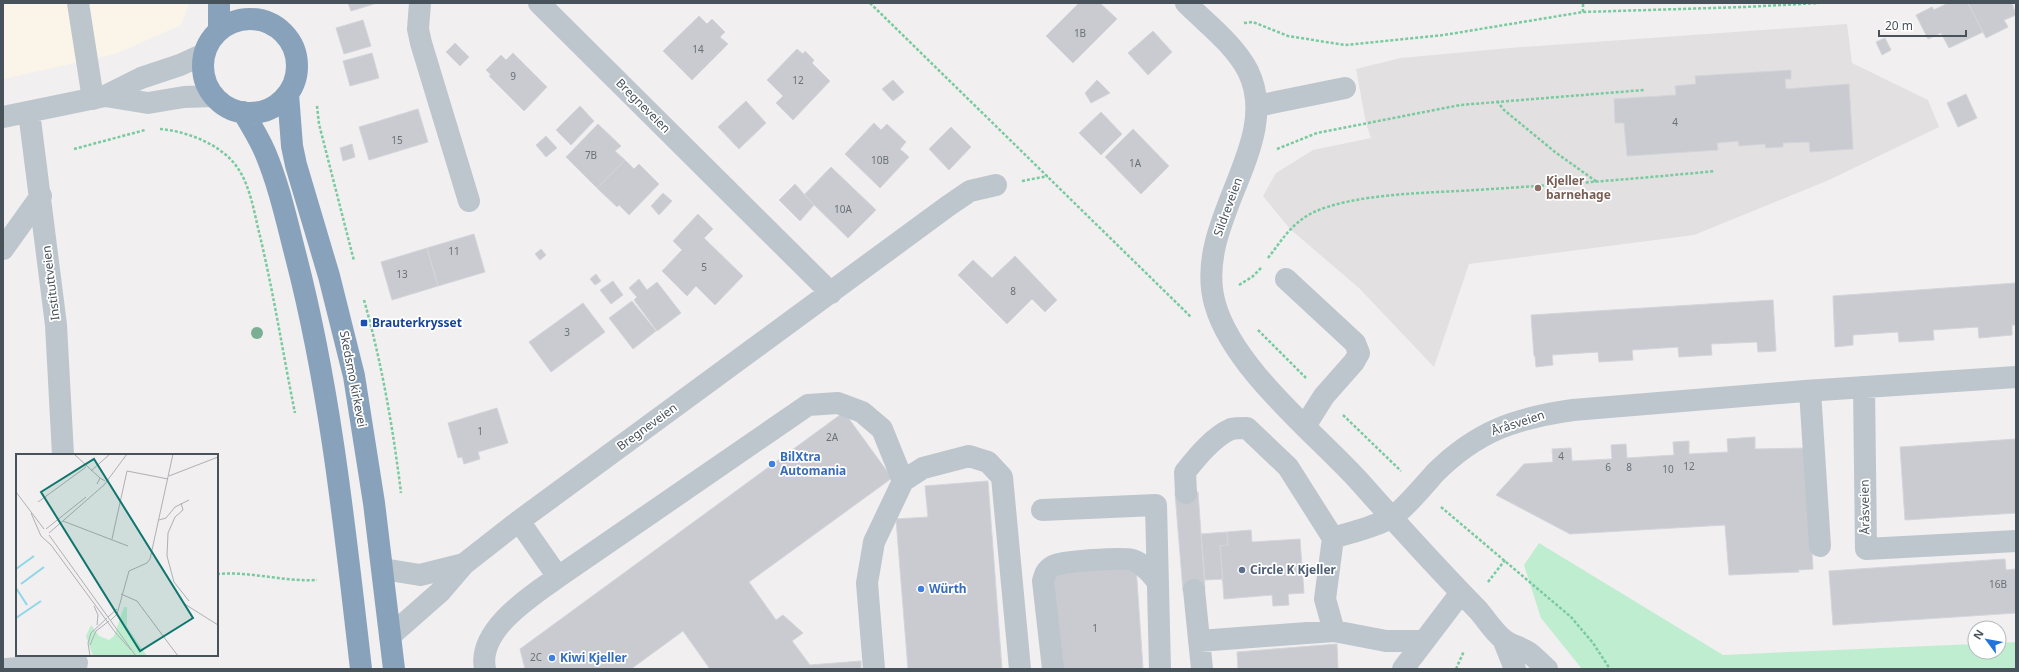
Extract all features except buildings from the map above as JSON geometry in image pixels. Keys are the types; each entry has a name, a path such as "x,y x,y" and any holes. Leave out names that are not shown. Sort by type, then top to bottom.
{"highway":[{"path":"219,3 219,30"},
{"path":"257,3 268,22"},
{"path":"242,19 255,19 268,22 280,30 289,40 295,53 297,67 294,81 288,94 279,103 268,109 256,112 244,112 228,107 214,96 208,87 204,76 204,54 210,41 219,30 230,23 242,19"},
{"name":"Skedsmo kirkevei","path":"288,94 292,146 296,165 329,276 354,376 382,569 394,669"},
{"path":"244,112 256,133 270,165 304,288 325,386 332,430 361,669"}],"street":[{"path":"78,3 99,97"},
{"path":"420,3 418,23 421,43 469,201"},
{"name":"Bregneveien","path":"539,3 831,293"},
{"name":"Sildreveien","path":"1186,3 1237,54 1247,69 1254,85 1257,106 1252,141 1221,222 1216,242 1212,283 1215,303 1221,321 1248,365 1358,480 1391,518"},
{"path":"3,117 99,97 141,78 180,65 204,54"},
{"path":"1257,106 1345,88"},
{"path":"99,97 148,103 192,97 214,96"},
{"name":"Instituttveien","path":"29,112 41,196 56,325 63,454"},
{"name":"Bregneveien","path":"390,636 440,592 464,564 519,521 970,191 996,185"},
{"path":"3,250 10,234 41,196"},
{"path":"1286,279 1355,343 1358,353 1354,362 1324,396 1305,426"},
{"name":"Åråsveien","path":"1391,518 1441,467 1465,446 1500,428 1537,415 1573,410 1810,391 2016,377"},
{"name":"Åråsveien","path":"1864,387 1866,549 2016,541"},
{"path":"1810,391 1820,546"},
{"path":"485,669 484,662 491,634 526,599 808,405 838,403 862,412 882,428 903,481"},
{"path":"1186,493 1184,472 1192,463 1211,444 1232,429 1247,428 1288,467 1333,538 1326,599 1334,631"},
{"path":"874,669 867,583 874,542 903,481 923,468 969,456 988,462 1002,477 1020,669"},
{"path":"1042,510 1156,505 1160,669"},
{"path":"1333,538 1391,518 1503,639 1530,653 1547,669"},
{"path":"519,521 558,577"},
{"path":"1053,669 1043,581 1046,572 1054,565 1112,559 1132,560 1142,565 1158,582"},
{"name":"Bregneveien","path":"382,569 420,575 464,564"},
{"path":"1194,590 1202,669"},
{"path":"1403,669 1460,594"},
{"path":"1199,641 1334,631 1386,641 1424,642"},
{"path":"1503,639 1515,669"},
{"path":"6,669 77,662"}],"path":[{"path":"870,3 1194,320"},
{"path":"1583,3 1583,12"},
{"path":"1210,26 1253,22 1288,36 1345,45 1444,35 1583,12 1819,3"},
{"path":"1271,152 1287,144 1317,133 1418,112 1496,101 1644,90"},
{"path":"1496,101 1504,110 1555,152 1597,182"},
{"path":"154,129 167,130 201,140 227,157 236,166 245,180 271,286 295,413"},
{"path":"74,149 148,130"},
{"path":"1235,287 1252,277 1259,270 1290,229 1300,220 1327,207 1375,198 1715,172"},
{"path":"1441,507 1571,617 1593,643 1610,669"},
{"path":"1488,583 1505,560"},
{"path":"218,574 236,574 292,580 317,580"},
{"path":"1456,669 1464,651"}],"shaded area":[{"path":"3,3 189,4 181,25 115,54 3,79"},
{"name":"Kjeller barnehage","path":"1847,24 1852,63 1928,100 1939,127 1829,180 1694,235 1469,264 1434,367 1359,288 1290,229 1263,196 1276,173 1313,150 1371,138 1366,123 1356,69 1401,58 1509,48"}],"green space":[{"path":"1539,543 1723,655 1967,644 1967,660 2007,660 2007,643 2016,642 2016,669 1582,669 1541,618 1524,565"}],"place":[{"name":"Kjeller barnehage","path":"1538,188"},
{"name":"Brauterkrysset","path":"364,323"},
{"name":"BilXtra Automania","path":"772,464"},
{"name":"Circle K Kjeller","path":"1242,570"},
{"name":"Würth","path":"921,589"},
{"name":"Kiwi Kjeller","path":"552,658"}]}
